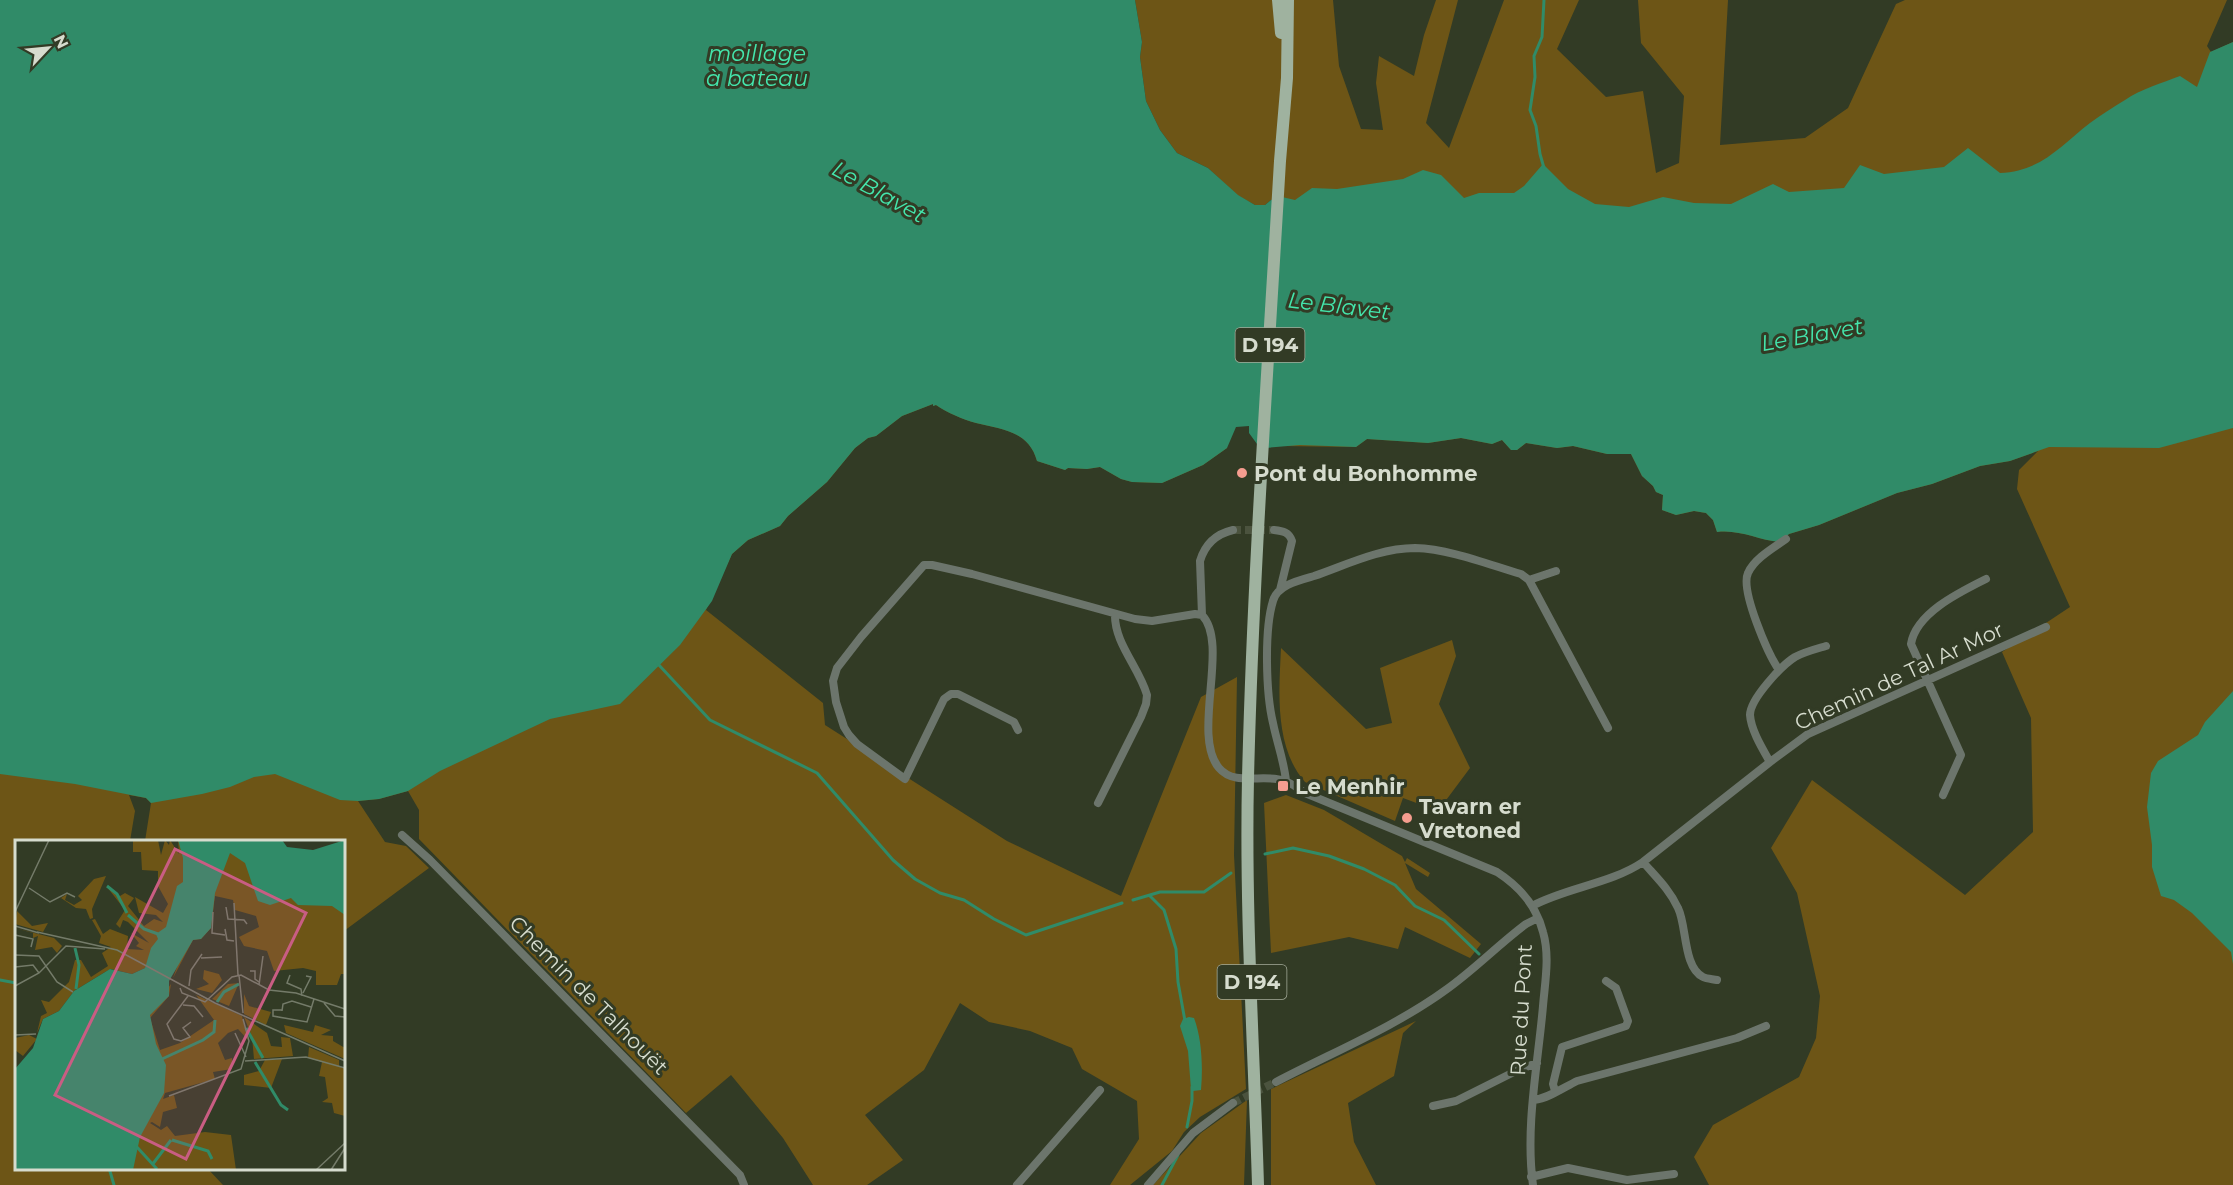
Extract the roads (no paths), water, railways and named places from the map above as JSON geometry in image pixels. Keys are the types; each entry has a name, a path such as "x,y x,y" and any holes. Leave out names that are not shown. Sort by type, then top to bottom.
{"main road":[{"name":"D 194","path":"1278,0 1281,37 1280,161"},
{"name":"D 194","path":"1258,1185 1248,780 1251,669 1280,161 1287,78 1288,0"}],"street":[{"path":"1202,615 1199,574 1202,553 1212,539 1233,530"},
{"path":"1274,530 1286,532 1292,541 1280,590 1273,601 1268,671 1273,725 1285,767 1286,781"},
{"path":"1779,669 1756,621 1746,579 1750,569 1786,539"},
{"path":"1280,590 1295,582 1353,562 1386,552 1416,548 1456,555 1521,574 1529,580 1608,728"},
{"path":"1018,730 1014,722 958,694 951,694 944,699 905,779 849,735 844,727 836,702 834,681 837,668 924,565 932,565 1136,619 1152,621 1195,614 1202,615 1209,622 1212,644 1209,742 1212,755 1219,768 1248,780"},
{"path":"1529,580 1556,571"},
{"path":"1943,795 1961,755 1911,645 1915,633 1938,607 1957,593 1986,579"},
{"path":"1098,803 1146,704 1147,695 1121,641 1115,624 1115,614"},
{"name":"Chemin de Tal Ar Mor","path":"1532,906 1551,896 1627,873 1770,762 1821,727 2046,627"},
{"path":"1770,762 1751,722 1750,711 1753,703 1779,669 1796,657 1826,646"},
{"name":"Rue du Pont","path":"1248,780 1269,778 1286,781 1314,797 1497,872 1514,883 1532,906 1546,946 1546,972 1531,1143 1532,1181"},
{"name":"Chemin de Talhouët","path":"402,834 740,1175 744,1185"},
{"path":"1643,862 1671,894 1679,910 1688,954 1694,969 1704,978 1717,980"},
{"path":"1276,1082 1425,1003 1447,989 1526,924 1538,918"},
{"path":"1555,1091 1552,1084 1562,1047 1626,1026 1628,1021 1616,988 1606,981"},
{"path":"1534,1100 1545,1099 1555,1091 1577,1081 1737,1038 1766,1026"},
{"path":"1432,1106 1456,1101 1537,1063"},
{"path":"1017,1185 1100,1090"},
{"path":"1148,1185 1192,1133 1233,1103"},
{"path":"1532,1181 1568,1168 1627,1180 1674,1174"}],"water":[{"path":"0,0 1135,0 1142,42 1140,57 1146,101 1160,130 1177,153 1208,168 1238,195 1255,205 1265,205 1271,200 1282,197 1295,200 1312,188 1337,189 1403,179 1423,170 1441,175 1464,198 1479,193 1514,193 1524,186 1543,164 1568,189 1595,204 1629,207 1663,197 1694,203 1731,204 1773,184 1789,192 1844,188 1860,165 1884,174 1944,167 1968,148 2000,173 2015,171 2028,168 2050,156 2094,120 2116,105 2152,86 2180,76 2197,87 2210,52 2233,42 2233,428 2159,448 2049,447 2010,461 1980,466 1932,484 1897,493 1819,525 1789,534 1780,542 1741,533 1717,532 1713,520 1706,513 1694,511 1676,515 1662,510 1663,495 1656,492 1642,476 1631,454 1607,454 1573,446 1557,448 1526,443 1517,450 1511,450 1502,440 1492,444 1461,438 1428,443 1367,439 1356,447 1300,445 1265,448 1257,444 1249,433 1249,426 1236,427 1227,448 1203,465 1162,483 1132,482 1121,479 1100,467 1065,470 1037,461 1028,443 1021,437 966,420 933,404 902,416 876,436 868,438 855,448 827,482 788,516 780,526 748,540 732,554 712,601 680,645 620,704 550,719 440,771 408,791 379,799 340,800 275,774 254,777 230,787 202,794 151,803 146,798 75,784 0,774"},
{"path":"2233,691 2233,964 2231,952 2192,913 2174,900 2161,896 2152,867 2152,845 2147,807 2151,773 2158,761 2198,735 2205,722"},
{"path":"1194,1018 1197,1026 1202,1063 1201,1090 1193,1091 1188,1051 1180,1026 1183,1019"}],"waterway":[{"path":"1544,0 1542,37 1534,56 1535,77 1530,110 1536,126 1544,168"},
{"path":"658,664 710,720 817,773 893,860 915,879 940,893 964,900 1026,935 1122,903"},
{"path":"1265,854 1293,848 1329,856 1364,869 1395,885 1415,906 1444,920 1479,954"},
{"path":"1133,900 1160,892 1204,892 1231,873"},
{"path":"1150,896 1164,910 1176,949 1178,982 1185,1021"},
{"path":"0,980 15,983"},
{"path":"1187,1127 1192,1087"},
{"path":"1162,1185 1178,1155"},
{"path":"110,1170 114,1185"}],"tunnel":[{"path":"1233,530 1274,530"},
{"path":"1233,1103 1276,1082"}],"place":[{"name":"Pont du Bonhomme","path":"1242,473"},
{"name":"Le Menhir","path":"1283,786"},
{"name":"Tavarn er Vretoned","path":"1407,818"}],"water label":[{"name":"moillage à bateau","path":"757,66"},
{"name":"Le Blavet","path":"879,192"},
{"name":"Le Blavet","path":"1339,306"},
{"name":"Le Blavet","path":"1812,335"}]}
